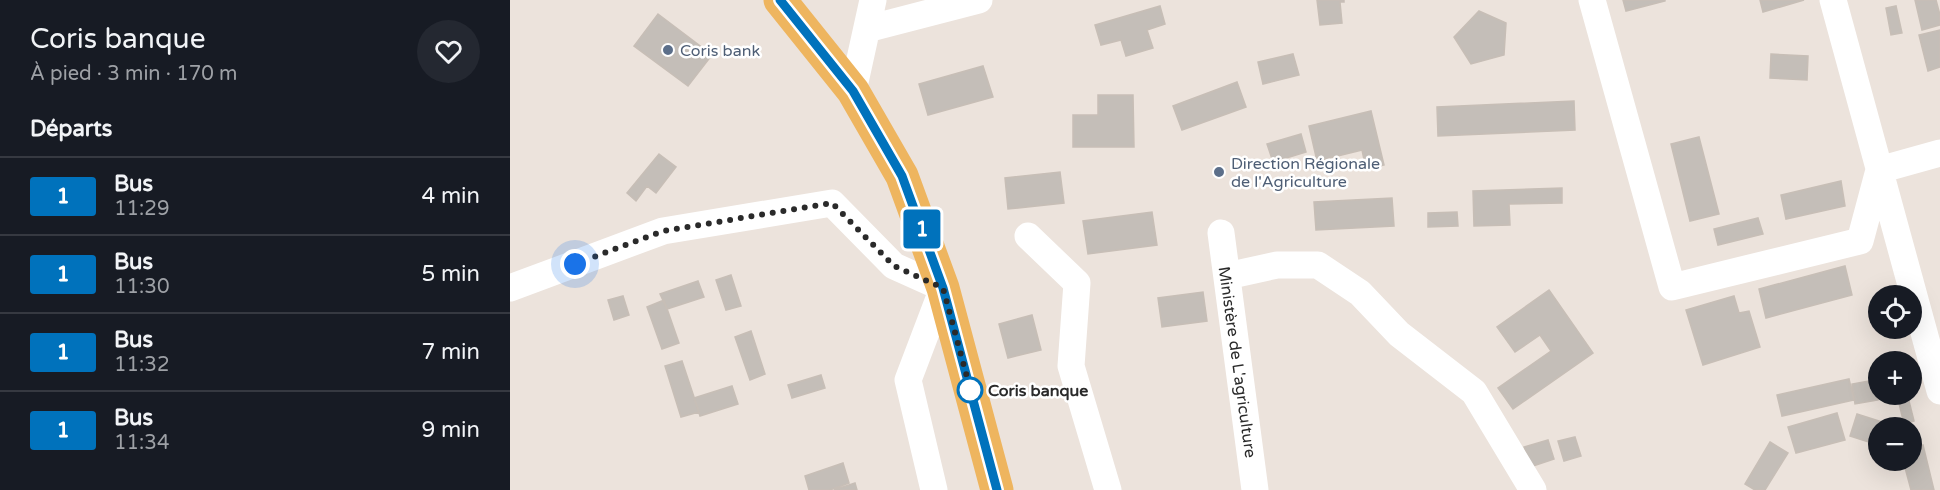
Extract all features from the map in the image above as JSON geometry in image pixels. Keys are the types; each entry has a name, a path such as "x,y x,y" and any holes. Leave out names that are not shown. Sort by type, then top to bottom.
{"main road":[{"path":"781,0 853,91 902,176 943,288 997,490"}],"street":[{"path":"853,91 873,0"},
{"path":"867,29 979,0"},
{"path":"1592,0 1672,287 1860,241 1879,170"},
{"path":"1833,0 1940,391"},
{"path":"1879,170 1940,153"},
{"path":"510,288 663,231 832,203 894,266 943,288 908,380 934,490"},
{"name":"Ministère de L'agriculture","path":"1221,233 1255,490"},
{"path":"1028,236 1077,283 1071,366 1108,490"},
{"path":"1227,276 1276,265 1318,265 1360,293 1399,334 1474,392 1533,490"}],"building":[{"path":"1317,0 1344,0 1340,2 1342,23 1320,25"},
{"path":"1623,0 1665,0 1665,1 1626,11"},
{"path":"1760,0 1804,0 1763,12"},
{"path":"1915,0 1936,0 1940,25 1922,30"},
{"path":"1160,6 1165,24 1147,30 1153,48 1126,56 1121,40 1101,45 1095,25"},
{"path":"1896,6 1902,33 1891,35 1886,8"},
{"path":"1479,11 1506,23 1504,55 1471,64 1454,37"},
{"path":"658,14 712,55 688,86 634,46"},
{"path":"1940,30 1940,67 1928,71 1919,35"},
{"path":"1293,54 1299,75 1263,84 1258,62"},
{"path":"1771,54 1808,56 1807,80 1770,78"},
{"path":"983,66 993,97 928,115 919,84"},
{"path":"1237,82 1246,107 1182,130 1173,106"},
{"path":"1098,95 1133,95 1134,147 1073,147 1073,115 1098,115"},
{"path":"1574,101 1575,130 1438,136 1437,107"},
{"path":"1371,111 1384,165 1366,169 1362,150 1317,161 1309,126"},
{"path":"1301,134 1306,152 1273,162 1267,144"},
{"path":"1699,137 1719,214 1690,221 1671,144"},
{"path":"659,154 676,167 656,193 647,186 636,201 627,193"},
{"path":"1060,172 1064,203 1008,209 1005,178"},
{"path":"1841,181 1845,206 1786,219 1781,195"},
{"path":"1562,188 1562,203 1509,204 1510,225 1474,226 1473,191"},
{"path":"1392,198 1394,226 1316,230 1314,202"},
{"path":"1152,212 1157,245 1088,254 1083,221"},
{"path":"1457,212 1458,226 1428,227 1428,213"},
{"path":"1758,218 1763,234 1718,245 1714,229"},
{"path":"1845,266 1852,295 1766,318 1759,289"},
{"path":"731,275 741,306 726,310 716,280"},
{"path":"698,281 704,297 667,309 660,294"},
{"path":"1549,290 1593,353 1513,409 1498,388 1551,351 1540,335 1515,352 1497,327"},
{"path":"1203,292 1207,321 1162,327 1158,298"},
{"path":"623,296 629,315 614,320 608,300"},
{"path":"1734,296 1739,313 1749,311 1760,347 1703,365 1686,310"},
{"path":"664,300 679,343 662,349 647,307"},
{"path":"1032,315 1041,350 1008,358 999,324"},
{"path":"751,331 765,374 750,380 735,337"},
{"path":"682,361 699,412 681,417 665,366"},
{"path":"821,375 825,388 792,398 788,385"},
{"path":"1849,379 1854,400 1782,416 1777,395"},
{"path":"1868,381 1868,402 1855,404 1852,384"},
{"path":"732,386 738,404 700,416 694,398"},
{"path":"1899,405 1910,405 1913,417 1902,417"},
{"path":"1837,413 1845,440 1796,453 1788,427"},
{"path":"1857,414 1868,418 1868,442 1850,436"},
{"path":"1575,437 1581,456 1564,461 1558,441"},
{"path":"1548,440 1554,459 1530,467 1524,447"},
{"path":"1770,442 1788,453 1765,490 1755,490 1745,484"},
{"path":"1922,445 1934,490 1911,490 1906,471 1922,471"},
{"path":"843,463 849,483 830,490 809,490 805,476"},
{"path":"855,483 857,490 834,490"}],"bus line":[{"name":"1","path":"780,0 853,91 902,176 943,288 997,490"}],"place":[{"name":"Coris bank","path":"668,50"},
{"name":"Direction Régionale de l'Agriculture","path":"1219,172"},
{"name":"Coris banque","path":"970,390"}],"route":[{"path":"575,264 663,231 832,203 894,266 943,288 971,392 970,390"}]}
